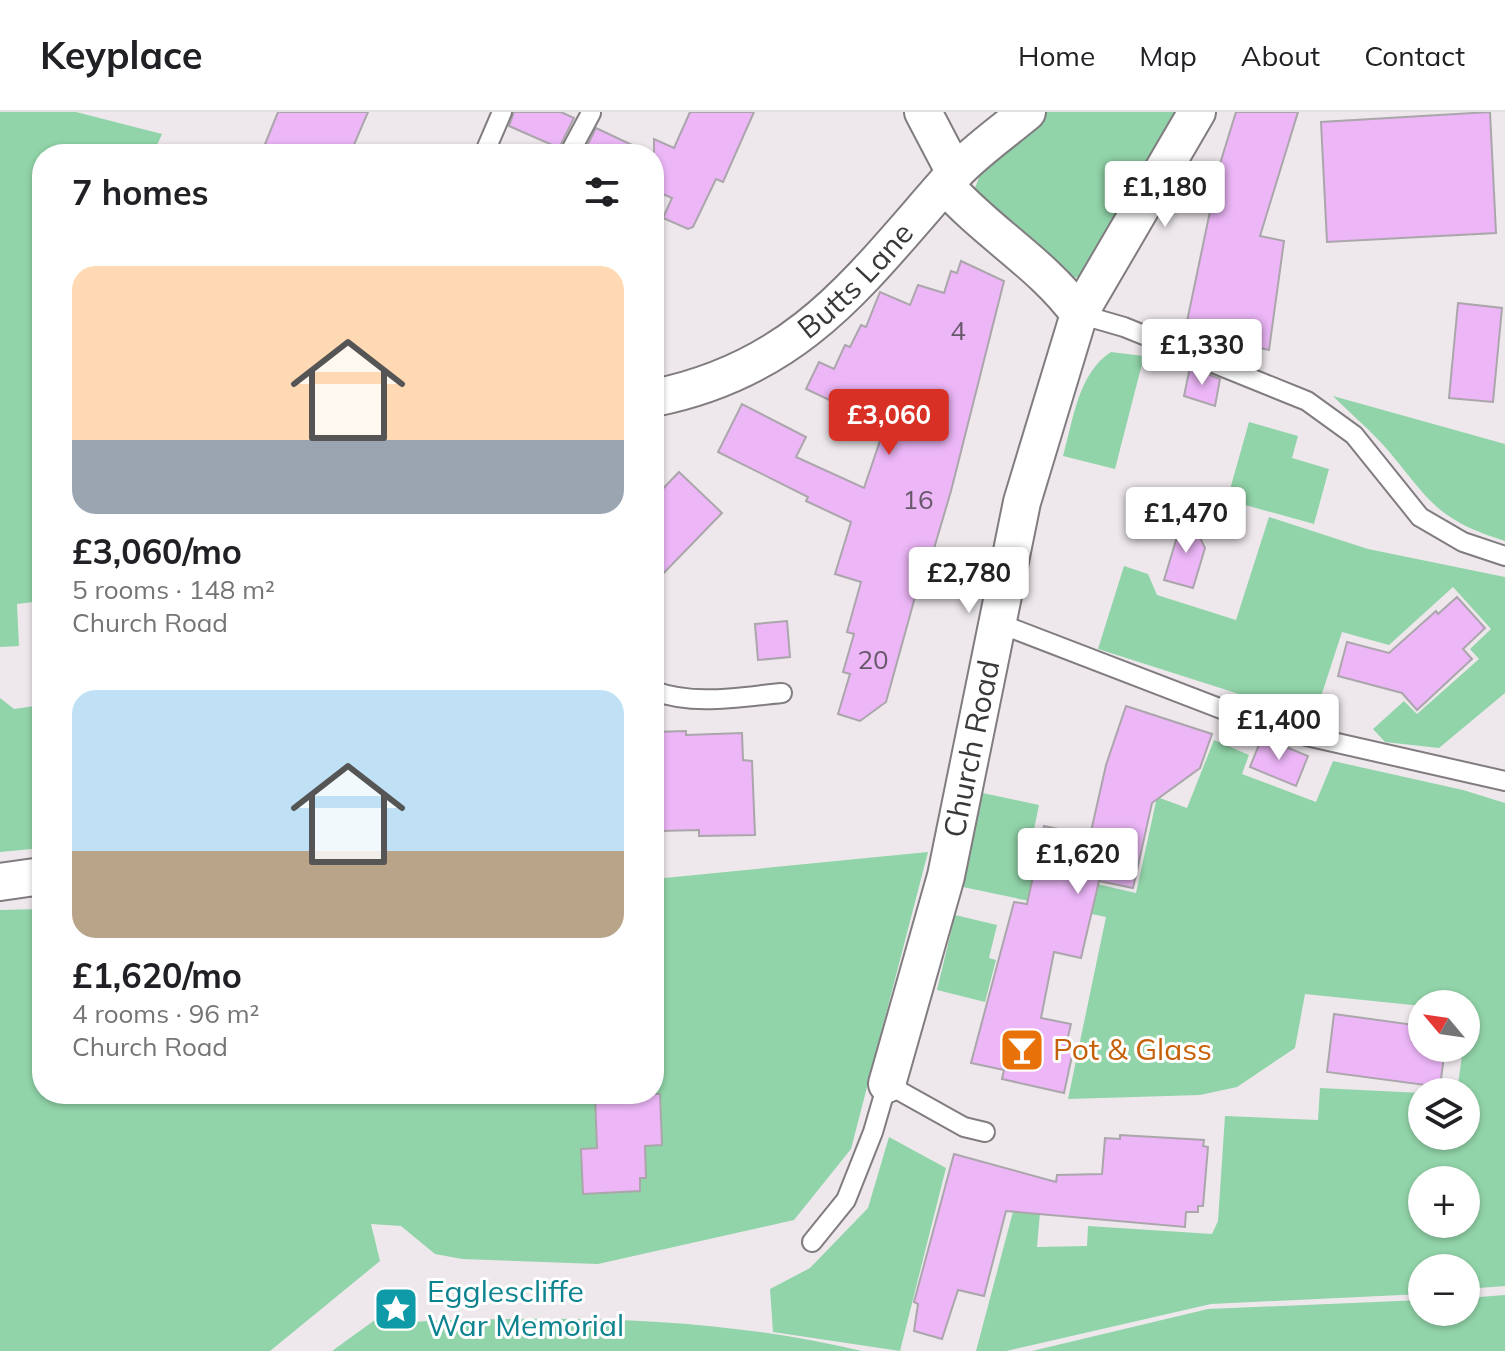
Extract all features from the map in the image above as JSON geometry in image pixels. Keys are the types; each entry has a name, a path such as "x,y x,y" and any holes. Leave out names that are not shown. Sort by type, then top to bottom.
{"street":[{"path":"923,112 950,179 981,222 1062,290 1079,314"},
{"name":"Butts Lane","path":"664,396 708,385 761,363 806,332 857,283 950,179 1027,112"},
{"name":"Church Road","path":"887,1084 946,876 1022,502 1079,314 1116,256 1197,112"},
{"path":"0,882 32,877"}],"lane":[{"path":"488,144 502,112"},
{"path":"574,144 591,113"},
{"path":"1079,314 1124,327 1307,401 1354,435 1420,517 1463,542 1505,556"},
{"path":"998,623 1271,728 1505,781"},
{"path":"664,695 676,699 708,700 782,693"},
{"path":"812,1242 846,1200 873,1132 887,1084 964,1127 985,1132"}],"green space":[{"path":"0,112 76,112 162,134 158,144 32,144 32,602 17,604 19,646 0,647"},
{"path":"1046,112 1178,112 1083,277 1063,278 975,188 983,167"},
{"path":"1111,352 1144,356 1115,469 1063,456 1084,385 1100,361"},
{"path":"1333,396 1505,444 1505,541 1463,524 1436,506 1380,441"},
{"path":"1249,422 1298,436 1292,458 1329,469 1314,524 1227,500"},
{"path":"1269,517 1368,549 1505,577 1505,693 1439,748 1385,742 1373,729 1404,701 1417,714 1479,659 1470,649 1491,629 1453,587 1389,645 1342,632 1314,718 1098,649 1124,566 1148,574 1157,595 1236,620"},
{"path":"0,698 14,709 32,706 32,849 0,852"},
{"path":"1214,740 1249,755 1242,774 1316,802 1333,761 1463,790 1505,803 1505,1286 1480,1288 1480,1254 1408,1254 1408,1295 1211,1304 1006,1351 976,1351 1014,1208 1040,1212 1037,1247 1087,1246 1088,1226 1212,1234 1218,1221 1225,1116 1318,1120 1320,1088 1408,1092 1408,1150 1480,1150 1480,1078 1459,1078 1461,1062 1480,1062 1480,990 1408,990 1408,1005 1305,994 1295,1048 1237,1087 1200,1095 1068,1099 1106,917 958,886 978,792 1039,805 1026,868 1136,893 1157,797 1187,808"},
{"path":"928,852 851,1149 794,1220 598,1264 462,1259 435,1254 401,1226 371,1224 380,1261 270,1351 0,1351 0,910 32,909 32,1104 664,1104 664,878"},
{"path":"955,915 997,925 989,958 996,960 985,1002 937,990"},
{"path":"889,1137 946,1168 900,1351 773,1332 770,1289 810,1268 868,1208"},
{"path":"1505,1295 1505,1351 1032,1351 1208,1309 1408,1301 1408,1326 1480,1326 1480,1297"},
{"path":"379,1317 380,1326 447,1320 558,1319 689,1324 776,1334 862,1351 332,1351"}],"building":[{"path":"278,112 368,112 354,144 265,144"},
{"path":"514,112 561,112 574,118 561,144 550,144 509,126"},
{"path":"690,112 754,112 723,182 716,179 693,227 688,229 664,218 672,198 664,194 664,144 654,144 654,139 674,148"},
{"path":"1236,112 1298,112 1260,236 1284,241 1269,350 1228,341 1225,355 1195,343 1197,334 1185,331 1213,197 1210,196"},
{"path":"1490,112 1496,233 1327,242 1321,122"},
{"path":"596,128 630,144 588,144"},
{"path":"961,261 1004,281 951,491 930,562 925,561 886,702 860,721 838,714 850,674 843,672 854,634 847,632 861,582 835,574 851,522 718,452 742,404 806,437 796,457 864,488 885,426 806,389 819,362 834,369 845,345 850,347 861,325 866,327 880,292 910,305 918,285 944,293 951,271 957,273"},
{"path":"1458,303 1502,308 1493,402 1449,398"},
{"path":"1190,367 1220,379 1215,406 1184,396"},
{"path":"679,472 722,513 664,573 664,488"},
{"path":"1186,507 1205,548 1193,588 1164,580"},
{"path":"1457,597 1485,628 1463,649 1472,659 1417,710 1402,693 1338,676 1347,642 1389,653 1436,611 1438,614"},
{"path":"787,621 790,657 758,660 755,624"},
{"path":"1126,706 1212,734 1200,768 1152,803 1133,888 1099,881 1081,958 1054,952 1041,1018 1071,1024 1065,1049 1073,1051 1064,1093 1002,1079 1004,1070 971,1063 1014,902 1027,904 1044,826 1090,836 1106,765"},
{"path":"686,731 686,735 742,733 743,760 752,761 755,835 699,836 699,830 664,831 664,732"},
{"path":"1262,737 1308,756 1296,786 1250,767"},
{"path":"1334,1014 1408,1024 1408,1062 1443,1062 1441,1078 1408,1078 1408,1083 1327,1072"},
{"path":"595,1104 660,1104 662,1145 645,1146 646,1178 640,1178 640,1191 583,1194 581,1149 597,1148"},
{"path":"1120,1135 1204,1140 1203,1146 1208,1147 1203,1206 1198,1206 1198,1212 1186,1212 1185,1227 1006,1211 984,1296 958,1290 942,1339 914,1331 918,1304 914,1302 954,1154 1056,1182 1057,1175 1102,1174 1105,1138 1120,1139"}],"place":[{"name":"Pot & Glass","path":"1022,1050"},
{"name":"Egglescliffe War Memorial","path":"396,1309"}]}
